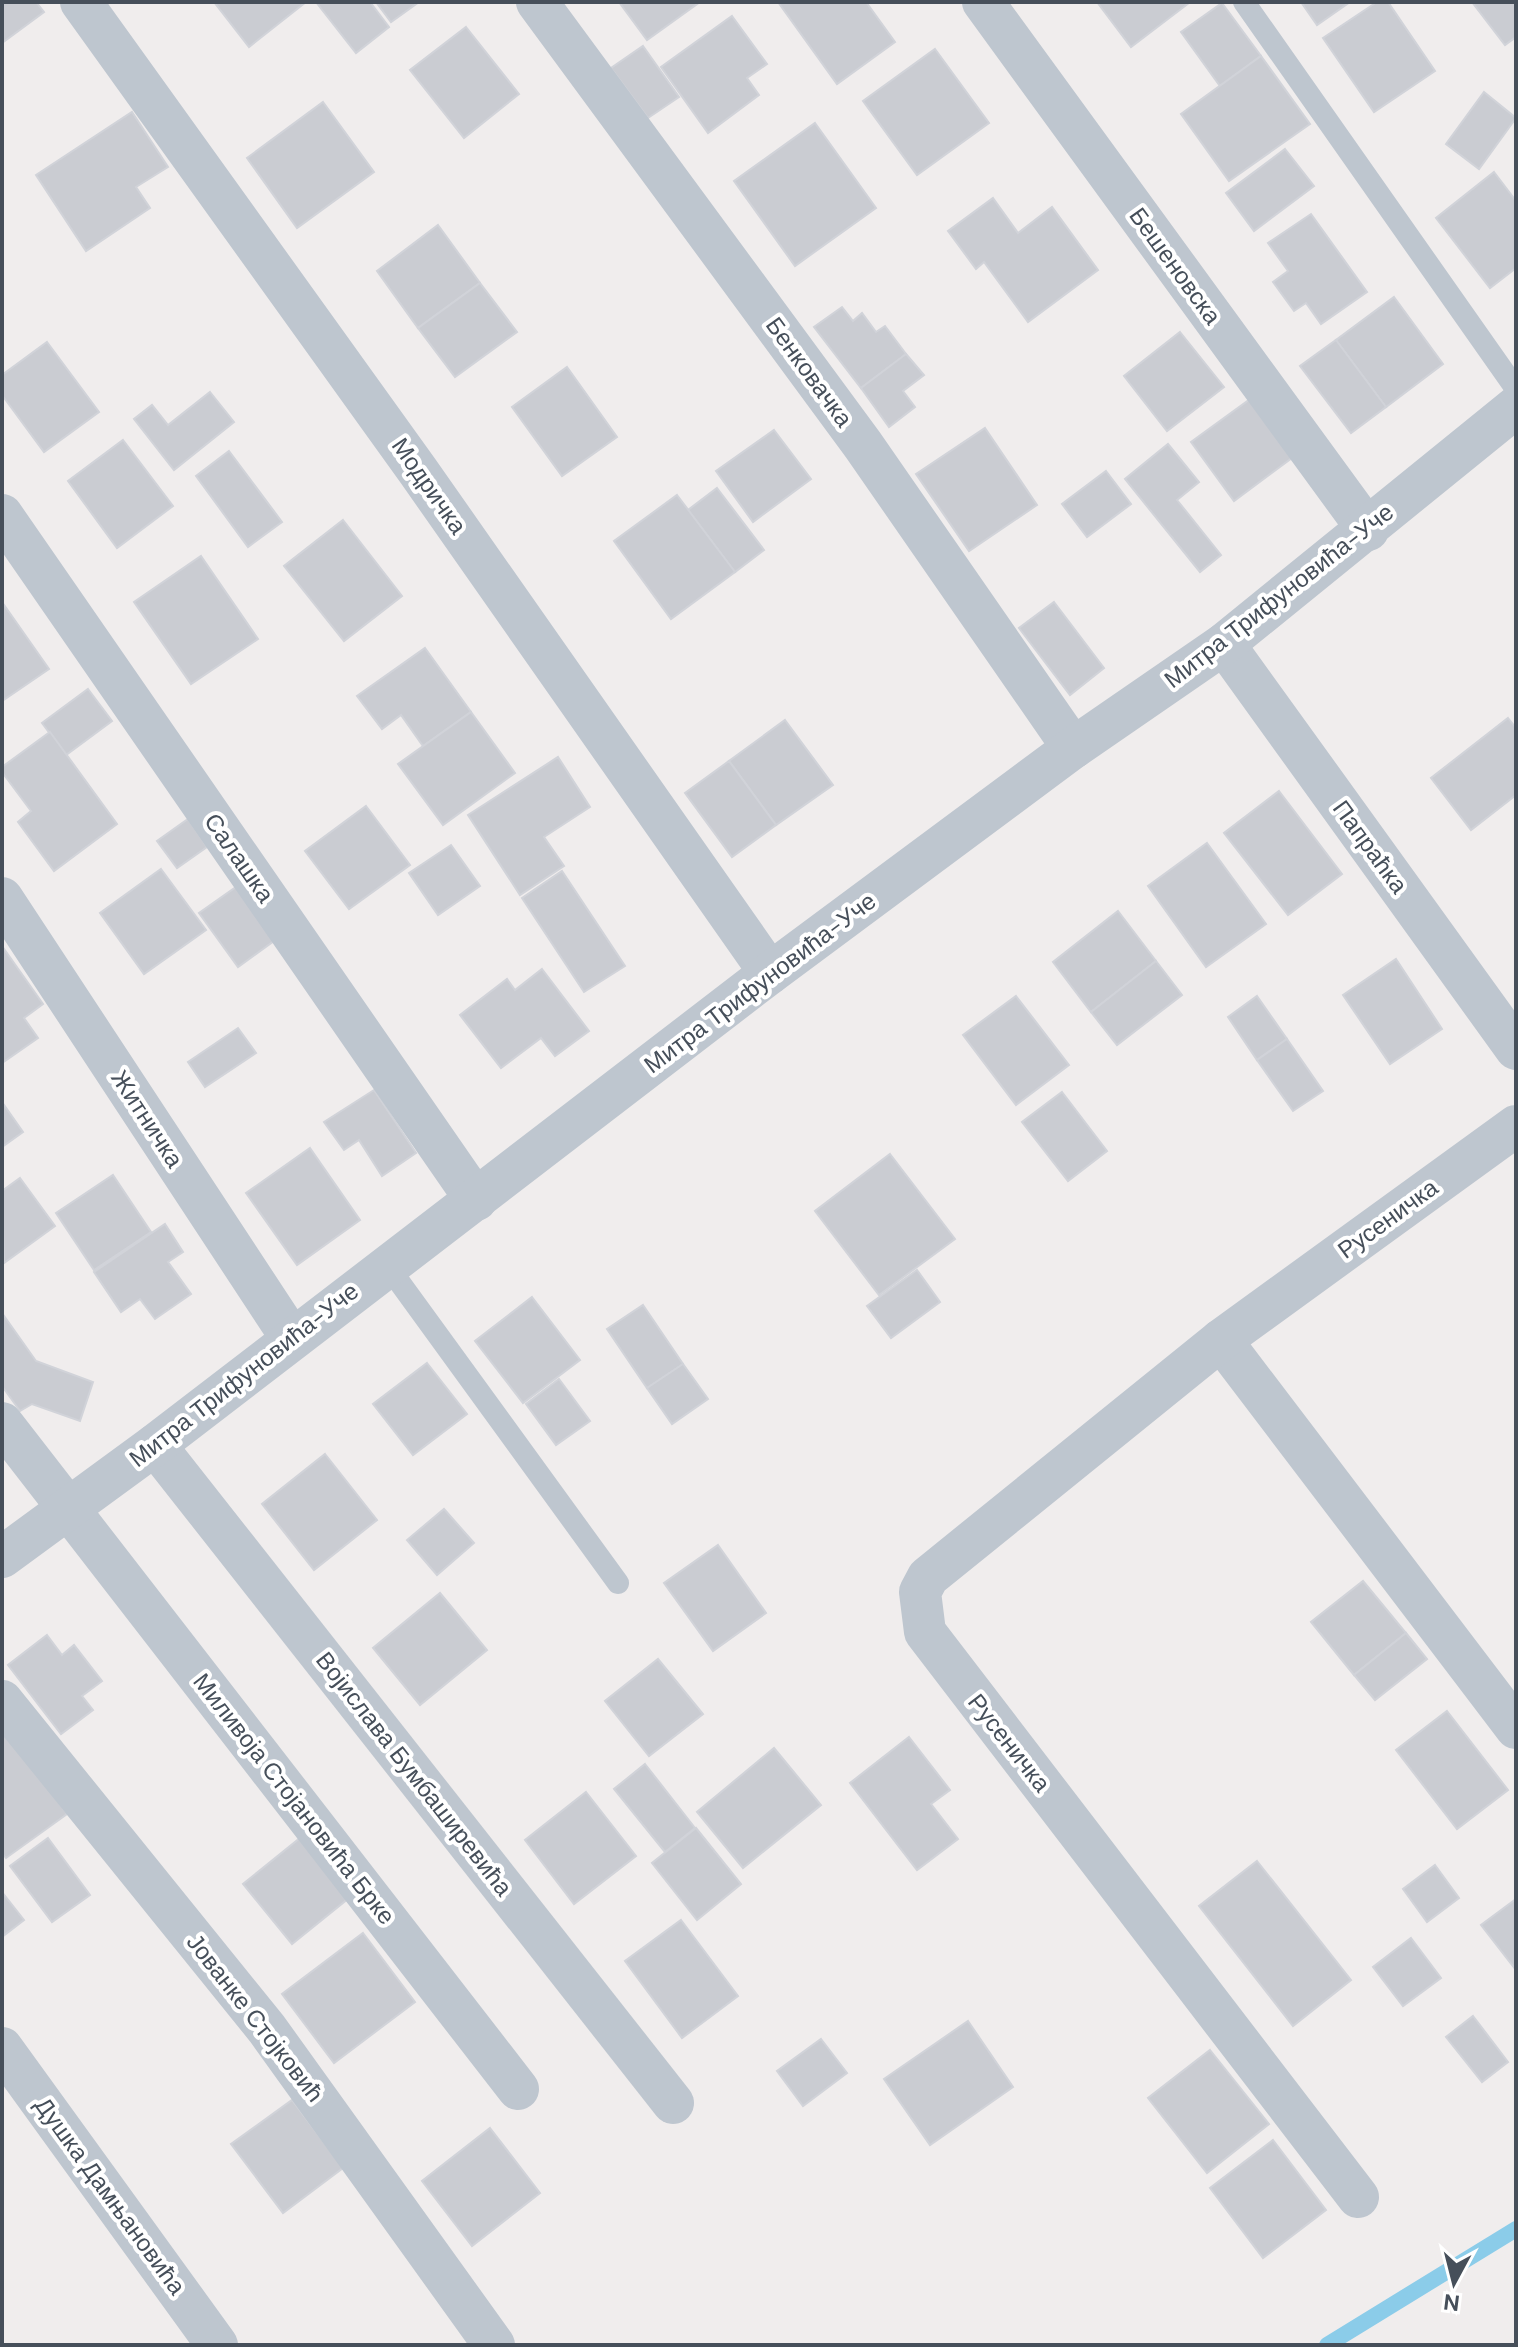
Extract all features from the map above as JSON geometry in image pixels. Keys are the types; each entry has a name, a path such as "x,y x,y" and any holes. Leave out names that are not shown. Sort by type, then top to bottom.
{"street":[{"name":"Модричка","path":"81,2 418,471 770,973"},
{"name":"Бенковачка","path":"537,2 854,432 1073,748"},
{"name":"Бешеновска","path":"983,2 1368,530"},
{"name":"Митра Трифуновића-Уче","path":"2,1557 155,1445 770,973 1073,748 1224,644 1516,407"},
{"name":"Салашка","path":"2,515 476,1200"},
{"name":"Папраћка","path":"1224,644 1516,1049"},
{"name":"Житничка","path":"2,898 292,1339"},
{"name":"Русеничка","path":"1358,2197 925,1632 920,1592 928,1577 1221,1340 1516,1126"},
{"path":"1221,1340 1516,1728"},
{"name":"Миливоја Стојановића Брке","path":"2,1423 518,2089"},
{"name":"Војислава Бумбаширевића","path":"155,1445 673,2103"},
{"name":"Јованке Стојковић","path":"2,1701 267,2029 494,2345"},
{"name":"Душка Дамњановића","path":"2,2048 217,2345"}],"lane":[{"path":"1244,2 1516,389"},
{"path":"387,1265 618,1583"}],"building":[{"path":"2,2 36,2 44,12 2,43"},
{"path":"214,2 306,2 249,47"},
{"path":"316,2 370,2 389,27 356,53"},
{"path":"376,2 419,2 391,22"},
{"path":"619,2 700,2 647,40"},
{"path":"778,2 866,2 895,42 837,84"},
{"path":"1097,2 1188,2 1189,3 1131,47"},
{"path":"1301,2 1350,2 1317,25"},
{"path":"1377,2 1388,2 1435,71 1374,112 1323,38"},
{"path":"1472,2 1516,2 1516,37 1505,45"},
{"path":"1222,3 1261,56 1220,86 1181,32"},
{"path":"732,16 767,64 747,78 759,95 708,133 661,67"},
{"path":"466,27 519,94 464,138 410,70"},
{"path":"643,46 679,97 648,118 611,68"},
{"path":"935,49 989,123 917,175 863,101"},
{"path":"1261,56 1310,124 1229,181 1181,114"},
{"path":"1484,92 1516,118 1479,169 1446,144"},
{"path":"323,102 374,172 297,228 247,158"},
{"path":"132,112 168,167 136,187 150,208 86,251 36,175"},
{"path":"815,123 876,208 795,266 734,181"},
{"path":"1285,149 1314,186 1254,231 1226,193"},
{"path":"1494,172 1516,201 1516,268 1490,288 1436,218"},
{"path":"993,198 1018,233 1052,207 1098,270 1028,322 984,262 976,269 948,231"},
{"path":"1311,214 1367,292 1321,324 1306,303 1294,311 1273,282 1288,271 1268,243"},
{"path":"438,225 480,283 418,328 377,271"},
{"path":"480,283 517,332 455,377 418,328"},
{"path":"1394,297 1443,364 1386,407 1336,340"},
{"path":"842,307 853,321 862,313 876,332 885,326 906,354 861,388 814,327"},
{"path":"1180,332 1224,387 1167,431 1124,376"},
{"path":"1336,340 1386,407 1351,433 1300,366"},
{"path":"47,342 99,412 44,452 2,395 2,375"},
{"path":"906,354 924,375 903,391 915,407 889,427 861,388"},
{"path":"567,367 617,437 562,476 512,407"},
{"path":"210,392 234,422 174,470 134,419 152,405 168,425"},
{"path":"1253,397 1296,455 1234,501 1191,442"},
{"path":"985,428 1037,505 969,551 916,474"},
{"path":"774,430 811,479 753,522 716,471"},
{"path":"123,440 173,506 117,548 68,481"},
{"path":"1168,444 1199,482 1177,500 1221,555 1200,572 1125,479"},
{"path":"229,451 282,522 248,547 196,476"},
{"path":"1106,471 1131,504 1087,537 1062,504"},
{"path":"717,488 764,550 735,572 688,510"},
{"path":"677,495 735,572 671,619 614,541"},
{"path":"343,520 402,596 344,641 284,566"},
{"path":"201,556 258,639 191,684 134,602"},
{"path":"2,602 49,669 2,701"},
{"path":"1054,602 1104,668 1070,695 1019,628"},
{"path":"425,648 471,712 423,746 401,715 382,729 357,696"},
{"path":"88,689 112,721 66,755 42,723"},
{"path":"471,712 515,773 443,825 398,764"},
{"path":"1508,718 1516,728 1516,795 1471,830 1431,778"},
{"path":"785,720 833,785 776,825 729,761"},
{"path":"50,732 117,824 54,871 18,822 31,811 2,772 2,767"},
{"path":"558,757 590,807 544,837 564,866 520,895 468,815"},
{"path":"729,761 776,825 732,857 685,793"},
{"path":"1279,791 1342,874 1288,915 1224,833"},
{"path":"366,806 410,865 349,909 305,851"},
{"path":"188,819 207,847 177,868 157,841"},
{"path":"1207,843 1266,924 1206,967 1148,886"},
{"path":"451,845 480,886 438,915 409,873"},
{"path":"161,869 206,930 144,974 100,913"},
{"path":"562,871 625,966 584,992 522,898"},
{"path":"236,887 274,941 238,967 199,913"},
{"path":"1118,911 1156,961 1091,1012 1053,962"},
{"path":"2,946 43,1004 24,1018 38,1038 2,1063"},
{"path":"1396,959 1442,1029 1390,1064 1343,995"},
{"path":"1156,961 1182,995 1117,1045 1091,1012"},
{"path":"542,969 589,1031 555,1056 541,1038 501,1068 460,1015 507,979 515,990"},
{"path":"1016,996 1069,1065 1016,1105 963,1035"},
{"path":"1257,996 1287,1039 1257,1060 1228,1017"},
{"path":"238,1028 256,1053 205,1087 188,1062"},
{"path":"1287,1039 1323,1091 1293,1111 1257,1060"},
{"path":"374,1090 416,1153 382,1176 359,1140 344,1150 324,1122"},
{"path":"1062,1092 1107,1151 1068,1181 1022,1122"},
{"path":"2,1102 23,1132 2,1147"},
{"path":"310,1148 360,1220 297,1265 246,1193"},
{"path":"890,1154 955,1239 879,1295 815,1211"},
{"path":"113,1175 151,1232 94,1270 56,1213"},
{"path":"20,1178 55,1226 4,1263 2,1191"},
{"path":"165,1224 183,1252 168,1262 191,1294 155,1319 140,1299 121,1312 94,1272"},
{"path":"917,1270 940,1302 891,1338 867,1306"},
{"path":"532,1297 580,1360 523,1403 475,1341"},
{"path":"643,1305 683,1364 647,1388 607,1329"},
{"path":"2,1313 36,1361 93,1382 80,1421 32,1404 20,1411 2,1386"},
{"path":"427,1363 467,1414 413,1455 373,1404"},
{"path":"683,1364 708,1399 672,1424 647,1388"},
{"path":"559,1379 590,1421 556,1445 526,1404"},
{"path":"325,1454 377,1520 314,1570 262,1504"},
{"path":"444,1509 474,1543 437,1575 407,1540"},
{"path":"718,1545 766,1613 713,1651 664,1583"},
{"path":"1363,1581 1406,1633 1354,1675 1311,1622"},
{"path":"440,1593 487,1650 420,1705 373,1648"},
{"path":"1406,1633 1427,1659 1375,1700 1354,1675"},
{"path":"47,1635 62,1655 74,1645 102,1681 82,1696 93,1710 61,1734 8,1665"},
{"path":"658,1659 703,1714 649,1756 605,1701"},
{"path":"1447,1711 1508,1790 1457,1829 1396,1750"},
{"path":"2,1727 67,1814 6,1858 2,1853"},
{"path":"909,1737 950,1790 931,1804 958,1839 917,1870 850,1783"},
{"path":"774,1748 821,1805 743,1868 697,1812"},
{"path":"645,1764 695,1828 665,1852 614,1789"},
{"path":"586,1792 636,1856 574,1904 525,1840"},
{"path":"696,1828 741,1884 697,1920 652,1863"},
{"path":"48,1838 90,1895 52,1922 10,1866"},
{"path":"300,1838 349,1898 292,1944 243,1884"},
{"path":"1257,1861 1351,1980 1293,2026 1199,1906"},
{"path":"1435,1865 1459,1898 1427,1922 1403,1889"},
{"path":"2,1892 24,1920 2,1937"},
{"path":"1516,1899 1516,1970 1481,1925"},
{"path":"681,1920 738,1996 682,2038 625,1961"},
{"path":"363,1933 415,2002 334,2063 282,1994"},
{"path":"1411,1938 1441,1978 1403,2006 1373,1967"},
{"path":"1473,2016 1508,2062 1482,2082 1446,2037"},
{"path":"968,2021 1013,2087 930,2145 884,2079"},
{"path":"821,2039 847,2073 803,2106 777,2071"},
{"path":"1210,2050 1269,2124 1207,2173 1148,2098"},
{"path":"292,2100 343,2168 283,2213 231,2144"},
{"path":"490,2128 540,2193 472,2246 422,2181"},
{"path":"1273,2140 1326,2210 1263,2258 1210,2188"}],"waterway":[{"path":"1327,2345 1516,2229"}]}
